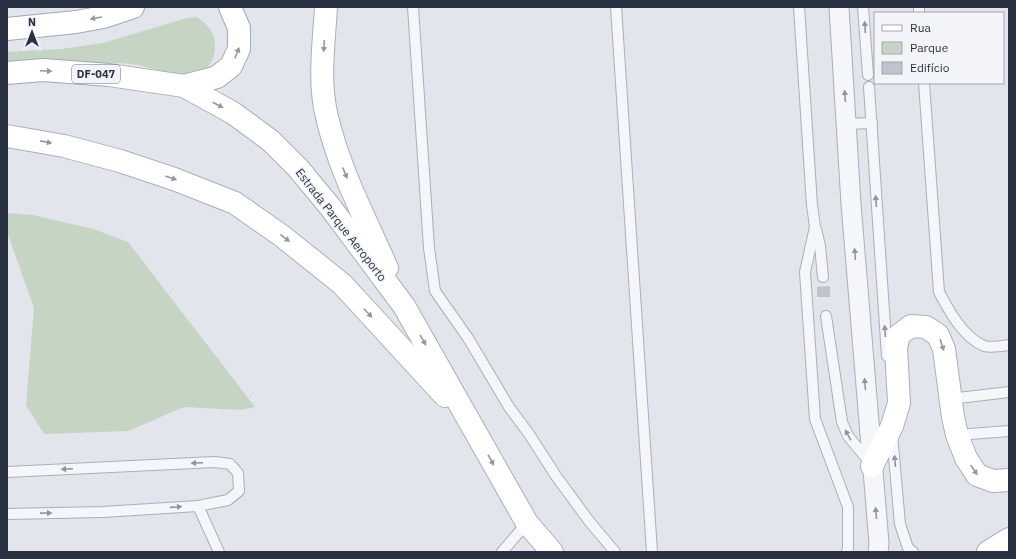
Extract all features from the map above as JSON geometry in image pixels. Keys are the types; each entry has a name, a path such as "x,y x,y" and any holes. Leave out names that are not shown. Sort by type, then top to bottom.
{"main road":[{"path":"7,29 76,22 103,17 133,7"},
{"path":"184,86 217,77 230,66 240,49 239,28 230,7"},
{"path":"326,7 322,70 326,116 343,169 404,306"},
{"name":"Estrada Parque Aeroporto","path":"7,73 43,70 109,75 184,86 233,113 270,141 298,168 331,208 404,306 527,523 552,552"},
{"path":"7,136 64,146 120,162 174,178 235,203 282,236 342,284 472,426"},
{"path":"872,466 892,426 899,403 896,347 899,335 910,326 926,327 938,335 944,349 950,399 957,435 966,458 977,475 993,481 1009,480"},
{"path":"988,552 1008,539"}],"street":[{"path":"839,7 851,204 879,543 878,552"}],"lane":[{"path":"413,7 429,248 435,291 468,338 509,407 529,434 556,476 589,521 615,552"},
{"path":"616,7 652,552"},
{"path":"799,7 812,205 815,227 820,246 823,277"},
{"path":"863,7 868,75"},
{"path":"867,58 874,46"},
{"path":"924,84 939,292 946,306 974,339 986,346 1009,345"},
{"path":"869,86 875,194 900,524 908,548 913,552"},
{"path":"847,124 872,123"},
{"path":"815,227 805,272 814,419 848,507 847,552"},
{"path":"826,316 842,422 848,436 872,466"},
{"path":"950,399 1009,392"},
{"path":"957,435 1009,431"},
{"path":"7,472 215,462 230,464 238,474 239,491 228,500 198,506 103,512 7,514"},
{"path":"198,506 219,552"},
{"path":"502,552 527,523"}],"green space":[{"path":"197,17 204,23 213,35 215,48 212,61 209,66 199,74 192,76 177,75 140,65 120,63 70,63 7,67 7,52 60,49 103,43 187,18"},
{"path":"7,213 33,215 93,229 128,242 255,407 241,410 184,407 128,431 44,434 26,405 34,308 7,232"}],"building":[{"path":"830,286 830,297 817,297 817,287"}]}
